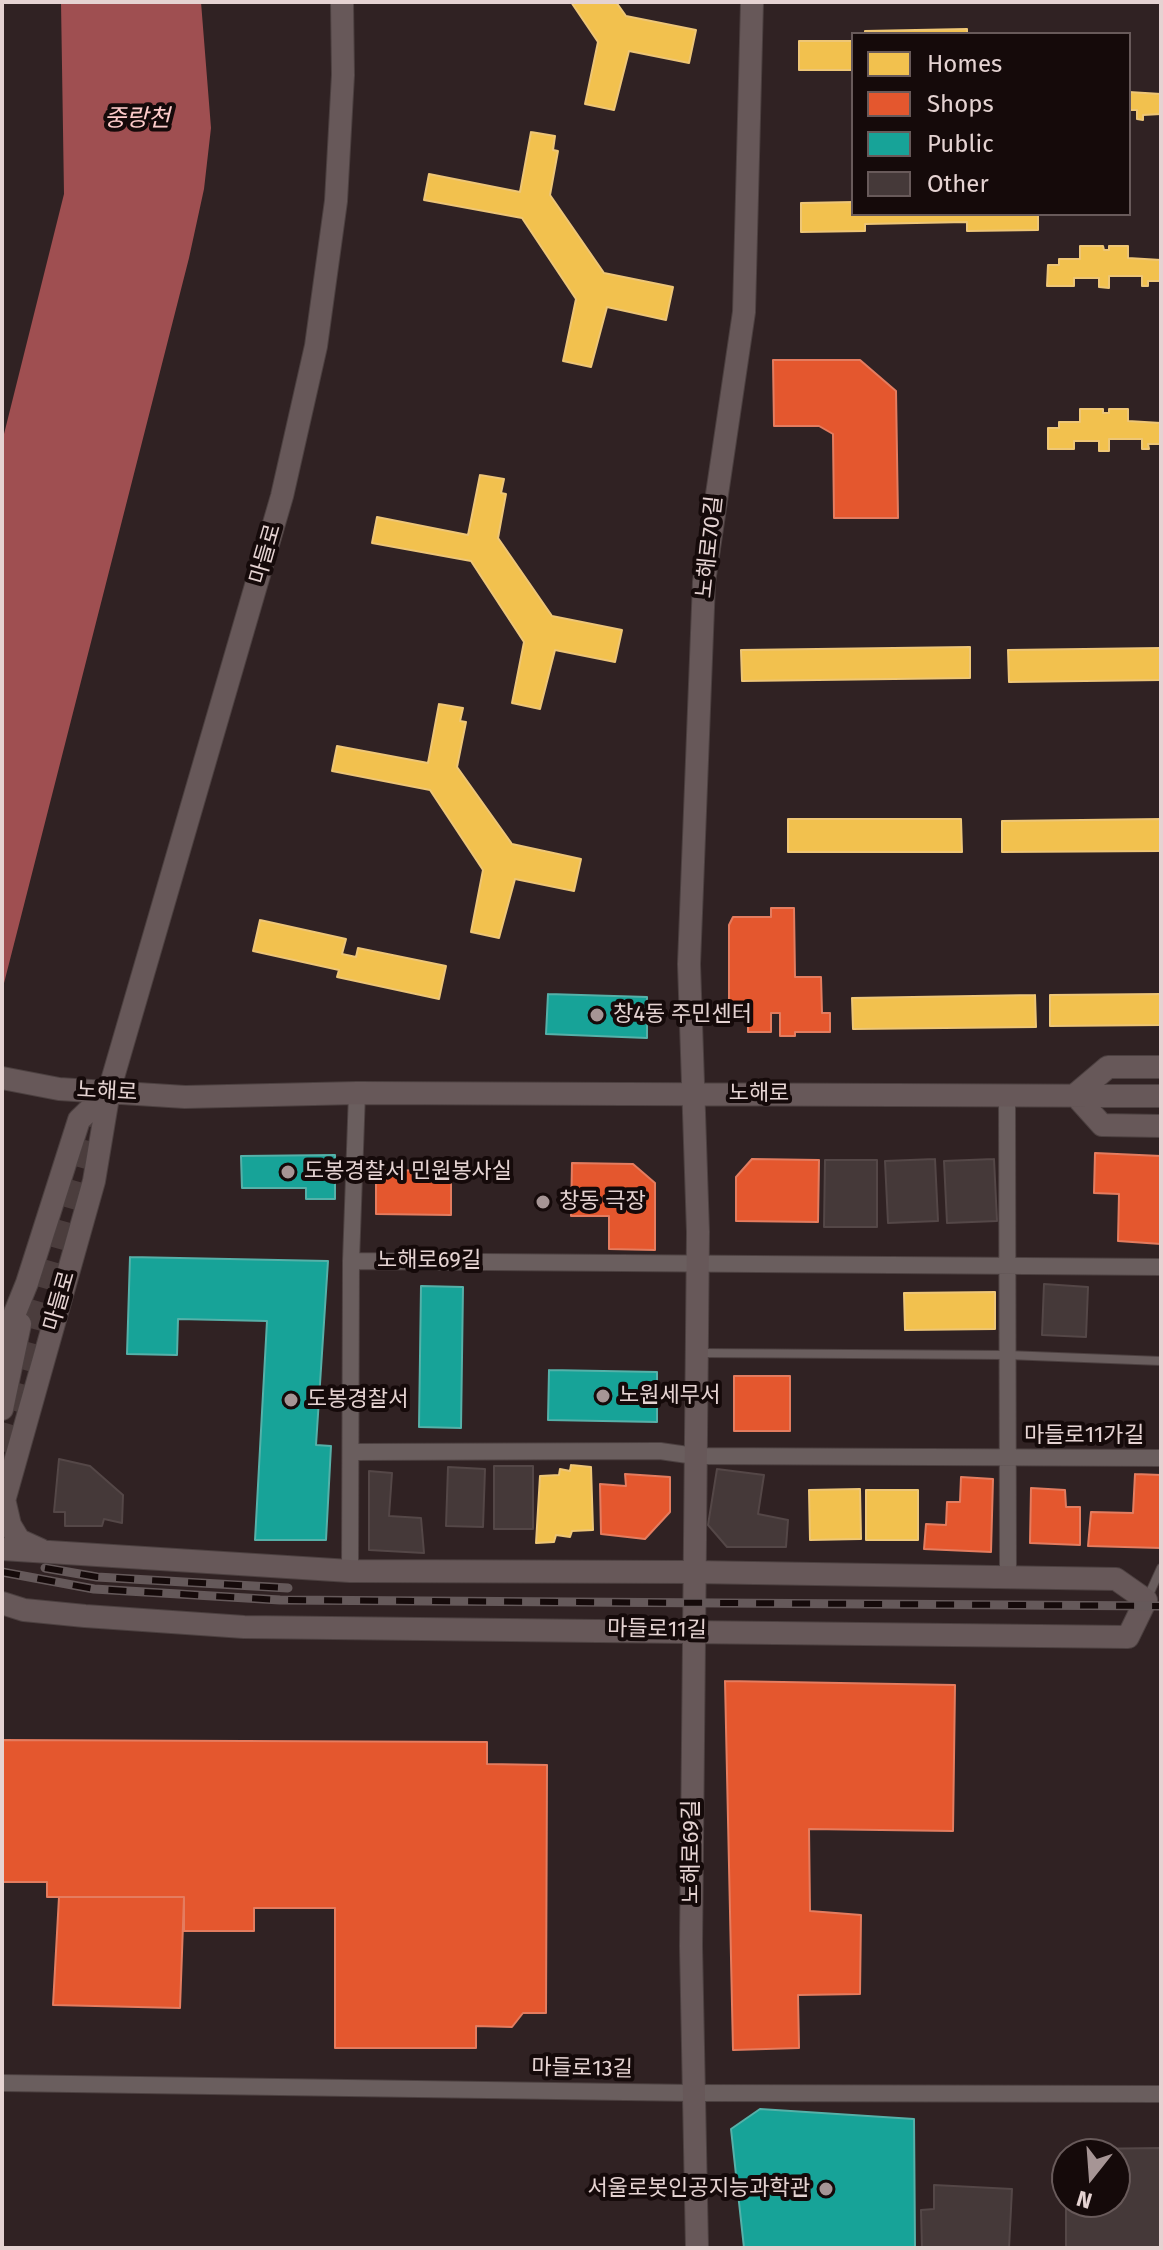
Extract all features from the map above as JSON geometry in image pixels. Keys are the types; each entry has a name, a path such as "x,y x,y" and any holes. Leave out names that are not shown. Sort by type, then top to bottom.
{"main road":[{"name":"마들로","path":"3,1503 94,1181 109,1091 282,496 316,346 336,201 343,75 342,2"},
{"name":"노해로70길","path":"693,1094 689,964 704,582 744,312 752,2"},
{"path":"1161,1067 1108,1067 1075,1095 1102,1125 1161,1126"},
{"name":"노해로","path":"2,1078 59,1089 185,1097 357,1093 1161,1096"},
{"name":"마들로","path":"2,1345 27,1283 79,1120 109,1091"},
{"name":"노해로69길","path":"693,1094 698,1262 691,1946 697,2248"},
{"path":"2,1409 27,1283"},
{"path":"3,1503 19,1540 49,1555"},
{"path":"2,1549 49,1555 350,1571 1008,1575 1116,1579 1146,1600"},
{"name":"마들로11길","path":"2,1603 24,1610 244,1627 1128,1637 1146,1600"}],"street":[{"path":"350,1571 351,1261 357,1093"},
{"path":"1007,1095 1008,1575"},
{"name":"노해로69길","path":"351,1261 1008,1265"},
{"path":"1008,1265 1161,1267"},
{"path":"351,1452 660,1451 695,1456 1007,1458"},
{"name":"마들로11가길","path":"1007,1458 1161,1458"},
{"name":"마들로13길","path":"2,2083 694,2093 1161,2094"}],"lane":[{"path":"697,1353 1007,1355 1161,1361"},
{"path":"1146,1600 1161,1568"}],"water":[{"name":"중랑천","path":"61,2 201,2 211,128 204,189 189,258 2,991 2,442 64,194"}],"building: Homes":[{"path":"571,2 616,2 626,16 696,30 689,63 629,51 614,110 585,104 598,42"},
{"path":"967,29 967,32 865,31"},
{"path":"799,41 851,41 851,70 799,70"},
{"path":"1131,92 1161,94 1161,114 1143,115 1143,120 1137,119 1137,110 1131,110"},
{"path":"531,132 555,136 553,150 558,151 550,195 604,273 673,287 666,320 607,307 591,367 563,361 576,299 522,218 424,200 429,174 520,192"},
{"path":"851,202 851,216 1038,216 1038,230 967,231 967,222 865,224 865,231 801,232 801,203"},
{"path":"1080,246 1103,246 1104,250 1109,250 1109,246 1128,246 1128,258 1161,260 1161,281 1148,281 1148,286 1142,286 1142,276 1109,276 1109,288 1099,287 1099,278 1074,278 1074,286 1047,286 1048,265 1059,265 1059,259 1080,259"},
{"path":"1080,409 1103,409 1103,413 1109,413 1109,409 1128,409 1128,421 1161,423 1161,444 1148,444 1149,449 1142,449 1142,439 1109,439 1109,451 1099,451 1099,441 1074,441 1074,449 1048,449 1048,428 1059,428 1059,422 1080,422"},
{"path":"480,475 504,479 501,493 506,494 498,538 552,616 622,630 615,662 555,650 540,709 512,703 524,642 471,561 372,543 377,517 468,535"},
{"path":"970,647 970,678 742,681 741,650"},
{"path":"1161,648 1161,680 1009,682 1008,650"},
{"path":"439,704 463,708 460,721 466,722 457,767 512,844 581,859 574,891 515,879 499,938 471,932 483,870 430,790 332,771 337,746 428,763"},
{"path":"788,819 961,819 962,852 788,852"},
{"path":"1161,819 1161,851 1002,852 1002,821"},
{"path":"260,920 346,939 342,954 356,957 358,948 446,966 439,999 337,977 339,970 253,951"},
{"path":"1161,994 1161,1025 1050,1026 1050,995"},
{"path":"1035,995 1036,1027 853,1029 852,998"},
{"path":"995,1292 995,1329 905,1330 904,1293"},
{"path":"571,1465 591,1467 593,1530 572,1531 570,1537 556,1535 554,1542 536,1543 540,1476 559,1475 560,1469 570,1471"},
{"path":"860,1489 861,1539 810,1540 809,1490"},
{"path":"866,1490 918,1490 918,1540 866,1540"}],"building: Shops":[{"path":"773,360 860,360 896,391 898,518 834,518 833,434 819,426 774,426"},
{"path":"771,908 794,908 795,977 821,977 822,1013 830,1013 830,1032 795,1032 795,1036 780,1036 780,1013 771,1013 771,1032 748,1032 748,1013 729,1013 729,925 733,917 771,917"},
{"path":"1095,1153 1161,1156 1161,1244 1118,1241 1119,1194 1094,1193"},
{"path":"752,1159 819,1160 818,1222 736,1221 736,1177"},
{"path":"572,1163 633,1164 655,1183 655,1250 609,1249 609,1216 571,1216"},
{"path":"376,1170 451,1171 451,1215 376,1214"},
{"path":"734,1376 790,1376 790,1431 734,1431"},
{"path":"625,1474 670,1477 670,1512 645,1539 601,1534 600,1484 626,1486"},
{"path":"1135,1474 1161,1475 1161,1548 1088,1546 1091,1512 1133,1513"},
{"path":"961,1477 993,1479 991,1552 924,1549 926,1524 946,1525 947,1502 960,1502"},
{"path":"1031,1488 1065,1490 1066,1507 1080,1507 1080,1545 1030,1543"},
{"path":"725,1681 955,1685 953,1831 809,1829 810,1911 861,1915 860,1994 798,1995 799,2048 733,2050"},
{"path":"2,1740 487,1742 487,1764 547,1765 546,2013 523,2013 512,2027 476,2026 476,2048 335,2048 335,1908 254,1908 254,1931 184,1931 184,1897 47,1897 47,1882 2,1882"},
{"path":"59,1897 184,1897 180,2008 53,2005"}],"building: Public":[{"name":"창4동 주민센터","path":"548,994 647,997 647,1038 546,1034"},
{"name":"도봉경찰서 민원봉사실","path":"335,1155 335,1199 306,1199 306,1188 242,1188 241,1156"},
{"name":"도봉경찰서","path":"130,1257 328,1261 316,1445 331,1446 326,1540 255,1540 267,1321 178,1319 177,1355 127,1354"},
{"path":"421,1286 463,1287 461,1428 419,1427"},
{"name":"노원세무서","path":"549,1370 657,1372 657,1422 548,1420"},
{"name":"서울로봇인공지능과학관","path":"760,2109 914,2119 915,2248 744,2248 731,2129"}],"building: Other":[{"path":"935,1159 938,1221 888,1223 885,1161"},
{"path":"994,1159 997,1221 947,1223 944,1161"},
{"path":"825,1160 877,1160 877,1227 824,1227"},
{"path":"1044,1284 1088,1287 1086,1337 1042,1335"},
{"path":"59,1459 90,1466 123,1495 122,1523 104,1519 102,1526 65,1526 65,1512 54,1512"},
{"path":"494,1466 533,1466 533,1529 494,1529"},
{"path":"448,1467 485,1469 483,1527 446,1526"},
{"path":"717,1469 764,1475 758,1514 788,1520 786,1547 727,1547 708,1525"},
{"path":"369,1471 392,1473 389,1516 421,1518 424,1553 369,1550"},
{"path":"1131,2148 1161,2148 1161,2248 1066,2248 1066,2218 1131,2218"},
{"path":"934,2185 1012,2189 1009,2248 922,2248 921,2210 934,2209"}],"tunnel":[{"path":"2,1451 99,1109"}],"railway":[{"path":"45,1568 97,1577 288,1588"},
{"path":"2,1572 94,1589 280,1600 1161,1606"}],"place":[{"name":"창4동 주민센터","path":"597,1015"},
{"name":"도봉경찰서 민원봉사실","path":"288,1172"},
{"name":"창동 극장","path":"543,1202"},
{"name":"노원세무서","path":"603,1396"},
{"name":"도봉경찰서","path":"291,1400"},
{"name":"서울로봇인공지능과학관","path":"826,2189"}]}
